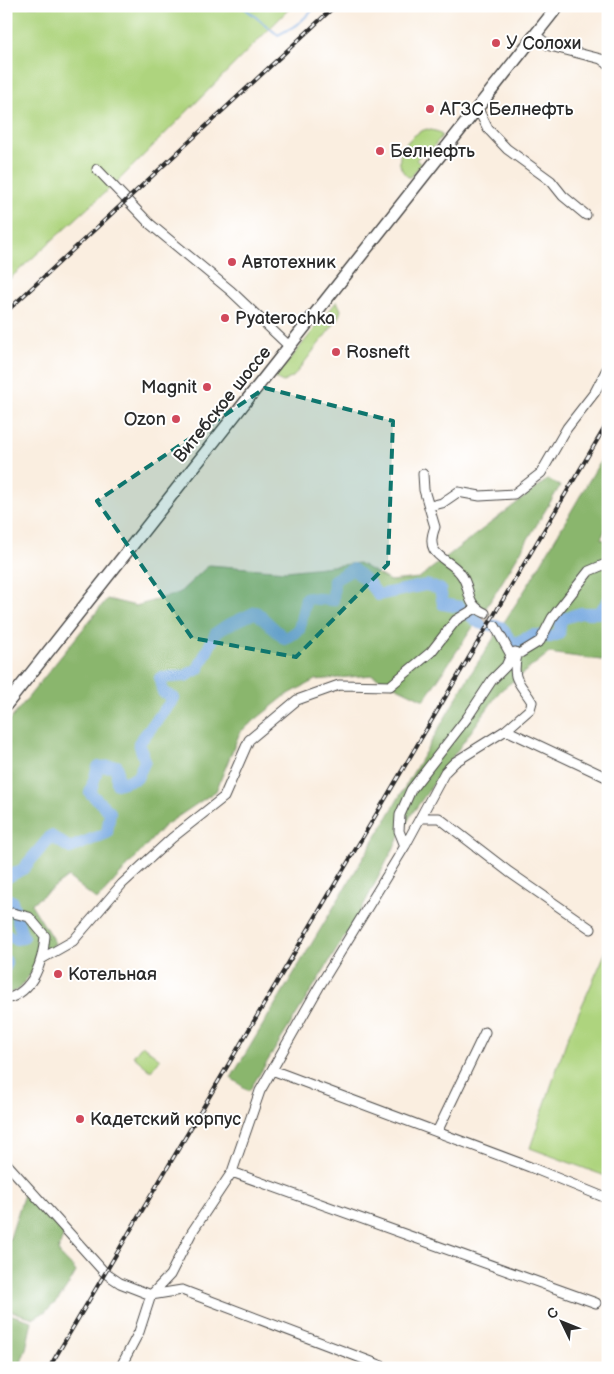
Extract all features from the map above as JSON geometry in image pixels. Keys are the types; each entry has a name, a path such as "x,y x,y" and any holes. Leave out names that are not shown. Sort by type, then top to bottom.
{"main road":[{"name":"Витебское шоссе","path":"6,705 558,6"}],"street":[{"path":"534,35 550,46 601,59 608,64"},
{"path":"477,107 488,129 507,149 551,181 563,196 586,215"},
{"path":"97,169 150,224 231,291 290,347"},
{"path":"430,506 442,503 458,492 480,496 514,494 541,473 567,428 596,392 608,367"},
{"path":"423,474 424,490 435,527 432,537 436,552 441,560 460,572 468,591 469,599 476,608 485,613"},
{"path":"120,1368 139,1332 151,1295 170,1275 192,1232 232,1172 260,1091 319,987 406,846 445,772 455,762 506,730 530,709 532,702 522,689 513,670 517,655 540,641 552,618 589,571 608,562"},
{"path":"43,958 73,941 122,884 172,838 224,798 249,740 297,700 339,685 390,686 431,652 456,620 476,608"},
{"path":"406,846 398,831 400,815 411,790 467,718 492,680 506,666 511,655 495,626"},
{"path":"505,644 513,648 517,655"},
{"path":"506,730 608,778"},
{"path":"422,818 439,818 509,872 591,928"},
{"path":"6,999 13,997 25,988 34,976 43,958 45,936 29,917 13,912"},
{"path":"438,1132 485,1032"},
{"path":"272,1070 438,1132 606,1198"},
{"path":"6,1163 105,1273 120,1283 151,1295 182,1290 377,1366 387,1368"},
{"path":"232,1172 596,1302"}],"highlighted area":[{"path":"265,388 393,421 388,564 296,657 192,638 97,501"}],"green space":[{"path":"6,6 292,6 121,178 6,282"},
{"path":"427,129 439,132 442,136 429,152 425,149 416,160 421,164 411,177 408,177 402,171 400,156 407,142 413,136"},
{"path":"337,301 341,310 338,319 293,377 283,382 275,378"},
{"path":"608,448 608,524 601,539 608,541 608,661 549,653 500,691 411,815 360,912 249,1091 231,1078 383,825 468,678 530,582"},
{"path":"548,479 560,486 493,597 424,700 372,675 315,680 285,696 240,732 216,791 164,826 97,900 68,877 31,904 55,943 18,990 6,994 6,725 107,599 136,606 179,593 209,565 286,571 359,563 390,581 419,578"},
{"path":"608,947 608,1177 530,1148 567,1039"},
{"path":"142,1045 160,1059 151,1071 133,1056"},
{"path":"25,1191 64,1233 58,1251 76,1272 59,1299 42,1314 34,1318 6,1310 6,1244 8,1244"},
{"path":"6,1313 32,1321 26,1349 19,1368 6,1361"}],"waterway":[{"path":"242,6 278,35 297,25 317,6"},
{"path":"6,878 23,869 51,836 70,848 107,833 110,812 90,793 98,767 117,766 117,784 137,778 145,761 139,743 174,698 163,692 160,678 185,676 198,669 216,633 226,626 256,612 285,639 299,630 306,598 333,600 334,580 353,569 369,583 378,595 426,585 440,589 443,604 460,607 479,623 501,627 513,644 533,635 550,637 559,634 561,619 581,613 599,613 608,601"},
{"path":"6,899 12,901 23,938 16,939 6,935"},
{"path":"6,961 6,966"}],"tunnel":[{"path":"485,613 495,626"}],"railway":[{"path":"6,312 335,6"},
{"path":"49,1368 608,422"}],"place":[{"name":"У Солохи","path":"496,43"},
{"name":"АГЗС Белнефть","path":"430,109"},
{"name":"Белнефть","path":"380,151"},
{"name":"Автотехник","path":"232,262"},
{"name":"Pyaterochka","path":"225,318"},
{"name":"Rosneft","path":"336,352"},
{"name":"Magnit","path":"207,387"},
{"name":"Ozon","path":"176,419"},
{"name":"Котельная","path":"58,974"},
{"name":"Кадетский корпус","path":"80,1119"}]}
